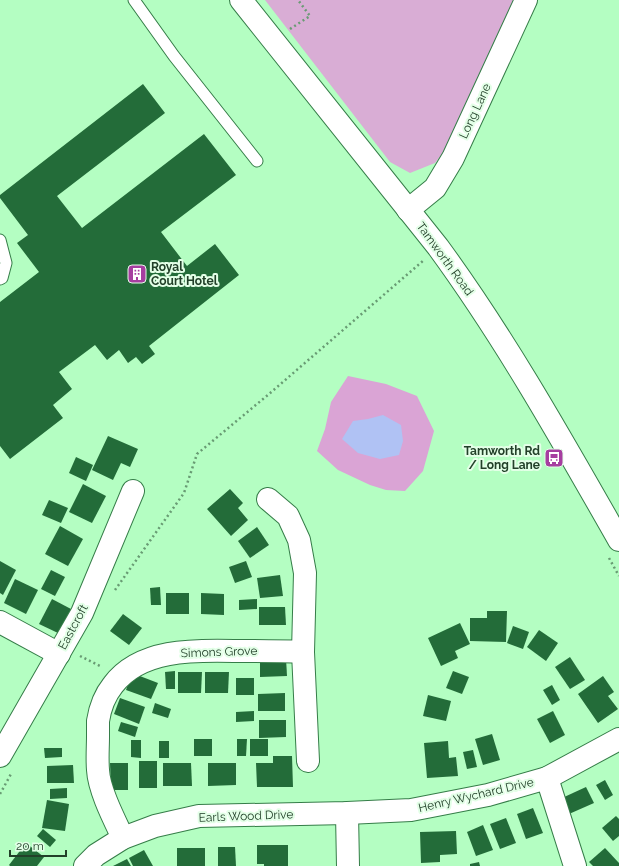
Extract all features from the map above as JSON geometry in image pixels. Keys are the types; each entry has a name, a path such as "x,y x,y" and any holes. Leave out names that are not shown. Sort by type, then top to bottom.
{"street":[{"name":"Tamworth Road","path":"241,0 438,247 463,281 513,358 619,540"},
{"name":"Long Lane","path":"408,210 435,188 453,158 526,0"},
{"name":"Eastcroft","path":"7,762 67,654 82,613 132,491"},
{"path":"268,499 288,516 299,540 305,573 303,652 308,761"},
{"path":"0,622 67,654"},
{"name":"Simons Grove","path":"123,838 106,800 98,771 98,721 100,710 109,690 120,676 137,664 165,654 204,650 303,652"},
{"name":"Henry Wychard Drive","path":"347,813 411,810 488,795 547,778 619,739"},
{"path":"547,778 575,866"},
{"path":"347,813 348,866"},
{"name":"Earls Wood Drive","path":"85,866 96,855 123,838 155,826 199,816 347,813"}],"lane":[{"path":"134,0 174,56 257,161"},
{"path":"0,240 6,263 2,278 0,279"}],"path":[{"path":"273,40 310,16 298,0"},
{"path":"115,590 184,493 197,454 269,394 438,247"},
{"path":"67,654 120,676"},
{"path":"0,794 7,762"}],"shaded area":[{"path":"265,0 516,0 443,153 435,163 410,173 390,162"},
{"path":"348,376 386,384 417,396 434,431 423,471 405,491 386,490 370,485 338,470 317,451 325,429 331,402"}],"water":[{"path":"383,415 401,425 403,441 399,455 380,459 358,453 342,439 353,421"}],"building":[{"name":"Royal Court Hotel","path":"143,84 165,113 57,196 82,228 204,134 236,175 161,232 187,266 215,244 239,275 149,346 155,354 142,364 136,357 128,363 119,350 107,360 95,345 59,372 72,389 53,405 63,418 10,459 0,446 0,302 39,272 17,243 28,235 0,198 0,195"},
{"path":"108,436 138,449 130,467 121,463 113,480 92,470"},
{"path":"76,457 93,465 86,481 69,473"},
{"path":"83,484 106,496 92,523 69,512"},
{"path":"230,489 243,503 238,508 248,520 231,536 207,509"},
{"path":"49,500 68,508 61,523 42,515"},
{"path":"60,526 83,539 68,566 45,554"},
{"path":"257,527 269,545 250,558 238,541"},
{"path":"0,561 16,570 3,595 0,593"},
{"path":"246,561 252,577 235,583 229,567"},
{"path":"51,570 65,577 55,596 41,589"},
{"path":"280,575 283,596 260,598 257,578"},
{"path":"15,579 38,590 26,614 4,603"},
{"path":"160,587 161,605 151,605 150,588"},
{"path":"166,593 189,593 189,614 166,614"},
{"path":"201,593 224,594 224,615 201,614"},
{"path":"52,599 71,609 58,633 39,624"},
{"path":"257,599 257,609 239,610 239,600"},
{"path":"259,607 285,607 286,625 259,625"},
{"path":"487,611 507,611 506,642 470,641 470,618 487,618"},
{"path":"123,614 142,628 129,645 110,631"},
{"path":"460,623 470,644 455,651 458,658 441,666 428,638"},
{"path":"513,626 529,632 523,649 507,643"},
{"path":"539,630 558,643 546,661 527,647"},
{"path":"570,657 585,680 570,689 555,667"},
{"path":"286,658 287,676 260,677 260,659"},
{"path":"175,671 175,689 166,689 165,672"},
{"path":"453,671 469,677 462,694 446,688"},
{"path":"178,672 202,672 201,693 178,693"},
{"path":"205,672 229,672 228,693 205,693"},
{"path":"132,673 158,683 151,699 126,690"},
{"path":"603,676 614,692 608,696 618,709 598,723 578,694"},
{"path":"236,678 254,678 254,695 236,695"},
{"path":"552,685 560,700 552,705 543,690"},
{"path":"285,693 285,711 258,711 258,694"},
{"path":"428,695 451,701 446,721 423,716"},
{"path":"120,698 145,707 139,724 114,714"},
{"path":"155,703 171,709 168,718 152,713"},
{"path":"254,711 254,721 236,722 236,712"},
{"path":"553,711 565,735 550,743 537,719"},
{"path":"259,720 286,720 286,737 259,738"},
{"path":"121,722 138,727 135,737 118,731"},
{"path":"492,734 500,760 483,765 475,739"},
{"path":"194,739 212,739 212,756 194,756"},
{"path":"237,739 247,739 246,756 237,756"},
{"path":"250,739 268,739 268,756 250,756"},
{"path":"131,740 141,740 141,758 131,757"},
{"path":"159,741 169,741 169,758 159,758"},
{"path":"448,741 449,758 456,757 458,776 427,778 424,743"},
{"path":"44,748 62,748 62,757 45,758"},
{"path":"473,750 477,767 467,769 463,752"},
{"path":"273,756 292,756 293,787 257,787 256,763 273,763"},
{"path":"139,761 157,761 157,788 139,788"},
{"path":"110,763 128,763 128,790 111,790"},
{"path":"163,763 191,763 192,786 163,786"},
{"path":"208,763 236,763 236,785 208,786"},
{"path":"73,765 74,783 47,783 47,766"},
{"path":"605,780 613,795 605,800 596,785"},
{"path":"586,787 594,803 569,814 562,798"},
{"path":"67,788 67,798 50,799 50,789"},
{"path":"47,800 69,804 65,831 42,828"},
{"path":"533,808 543,833 526,839 517,814"},
{"path":"616,816 619,819 619,836 613,841 602,828"},
{"path":"506,818 516,843 500,849 490,824"},
{"path":"483,825 493,850 476,856 467,832"},
{"path":"43,829 56,840 50,847 37,836"},
{"path":"456,831 457,854 440,855 440,862 421,863 420,832"},
{"path":"26,843 44,857 37,866 10,866 9,865"},
{"path":"257,845 288,845 288,866 264,866 264,864 257,864"},
{"path":"218,847 235,847 236,866 218,866"},
{"path":"177,848 205,848 205,866 177,866"},
{"path":"605,848 619,863 619,866 593,866 589,862"},
{"path":"144,850 153,866 133,866 129,858"},
{"path":"127,859 131,866 113,866"},
{"path":"479,862 480,866 470,866 470,864"}],"place":[{"name":"Royal Court Hotel","path":"137,274"},
{"name":"Tamworth Rd / Long Lane","path":"554,458"}]}
